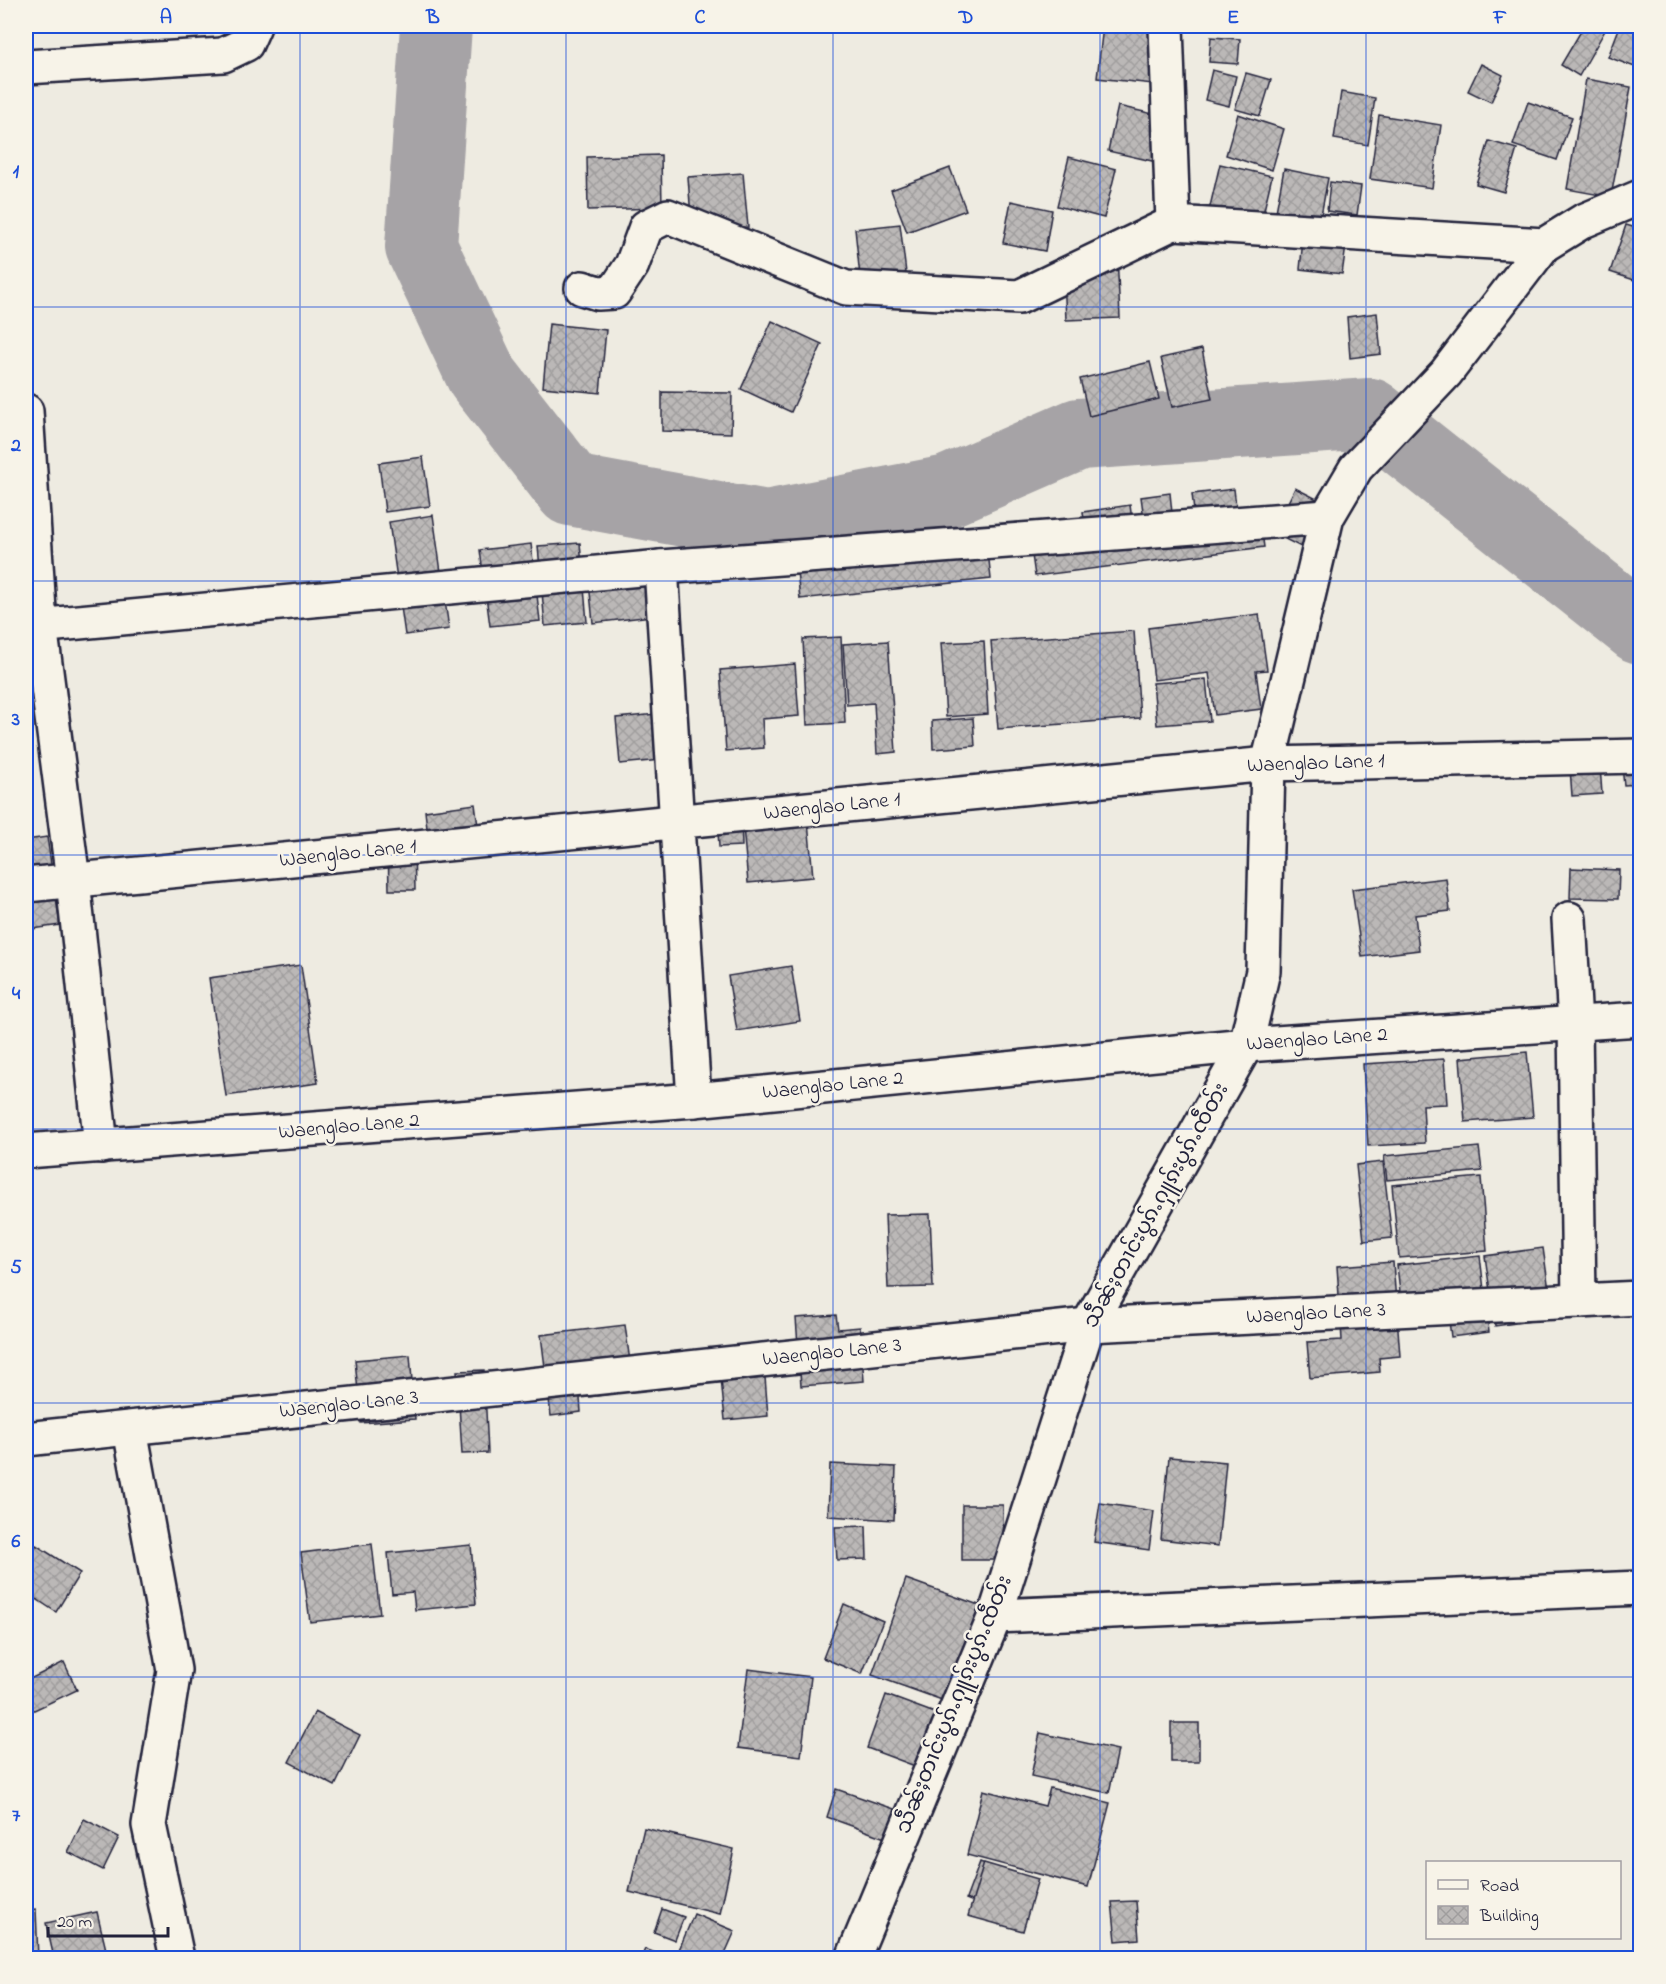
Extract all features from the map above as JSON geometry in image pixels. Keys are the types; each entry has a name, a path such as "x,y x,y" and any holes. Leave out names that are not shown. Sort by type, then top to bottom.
{"street":[{"path":"26,67 223,55 246,44 254,26"},
{"path":"1166,26 1173,223"},
{"path":"582,288 598,293 614,292 632,265 646,227 668,216 846,288 1019,297 1173,223 1544,245 1583,221 1641,197"},
{"name":"သဵၼ်ႈတၢင်းပွၵ်ႉႁူၵ်းပွၵ်ႉၸဵတ်း","path":"853,1959 995,1616 1088,1325 1246,1045 1263,971 1268,764 1327,517 1356,468 1446,373 1544,245"},
{"path":"26,411 33,626 72,880 101,1146"},
{"path":"33,626 661,567 1327,517"},
{"path":"661,567 694,1100"},
{"name":"Waenglao Lane 1","path":"26,885 1268,764 1641,756"},
{"path":"1569,919 1575,1024 1579,1301"},
{"name":"Waenglao Lane 2","path":"26,1151 694,1100 1246,1045 1641,1019"},
{"name":"Waenglao Lane 3","path":"26,1439 1088,1325 1641,1298"},
{"path":"130,1429 174,1670 149,1825 177,1959"},
{"path":"995,1616 1641,1588"}],"building":[{"path":"1103,26 1169,30 1163,85 1097,78"},
{"path":"1584,26 1607,27 1579,76 1561,65"},
{"path":"1620,26 1640,26 1640,69 1608,57"},
{"path":"1211,37 1240,39 1238,64 1209,62"},
{"path":"1481,64 1503,75 1491,102 1468,91"},
{"path":"1212,70 1236,76 1229,106 1205,100"},
{"path":"1246,73 1271,80 1260,116 1235,109"},
{"path":"1586,79 1631,87 1611,197 1567,189"},
{"path":"1341,92 1375,98 1368,145 1334,139"},
{"path":"1528,102 1572,117 1557,160 1513,145"},
{"path":"1118,106 1171,118 1161,163 1108,151"},
{"path":"1238,114 1284,129 1272,170 1226,155"},
{"path":"1379,115 1441,125 1432,188 1370,179"},
{"path":"1489,141 1517,149 1504,192 1476,184"},
{"path":"661,155 662,208 588,210 587,157"},
{"path":"1069,157 1116,169 1104,218 1057,206"},
{"path":"1220,164 1272,176 1256,244 1208,215"},
{"path":"950,168 966,210 907,232 891,190"},
{"path":"1284,169 1328,178 1319,226 1275,217"},
{"path":"743,173 748,227 692,231 688,177"},
{"path":"1330,182 1361,186 1357,215 1327,211"},
{"path":"1011,201 1052,210 1045,251 1003,243"},
{"path":"900,224 907,281 861,286 855,229"},
{"path":"1626,225 1640,229 1640,282 1610,272"},
{"path":"1303,240 1346,246 1342,274 1300,269"},
{"path":"1117,254 1120,318 1066,320 1063,256"},
{"path":"1377,313 1381,354 1350,358 1347,317"},
{"path":"772,321 822,344 791,412 741,389"},
{"path":"549,324 606,330 600,393 543,387"},
{"path":"1202,349 1212,399 1172,407 1161,358"},
{"path":"1150,362 1159,399 1089,416 1080,379"},
{"path":"662,392 732,393 731,433 662,431"},
{"path":"423,457 430,506 385,512 379,463"},
{"path":"1295,488 1325,503 1303,548 1273,533"},
{"path":"1234,489 1237,515 1259,511 1264,547 1035,576 1030,541 1086,534 1083,512 1130,505 1133,528 1145,526 1141,497 1170,493 1173,523 1195,520 1192,494"},
{"path":"433,515 449,629 405,635 389,522"},
{"path":"986,533 991,579 800,599 795,553"},
{"path":"580,543 587,622 545,626 538,546"},
{"path":"531,544 540,621 490,626 480,550"},
{"path":"655,564 660,615 593,623 588,572"},
{"path":"1259,614 1267,670 1256,671 1261,709 1215,715 1209,673 1154,680 1148,628"},
{"path":"1134,631 1140,718 998,729 991,641"},
{"path":"841,637 845,723 807,725 803,639"},
{"path":"888,641 896,752 877,754 874,703 847,705 843,644"},
{"path":"984,641 988,714 946,717 941,643"},
{"path":"795,664 799,716 762,719 764,748 726,751 720,670"},
{"path":"1206,679 1210,721 1157,725 1153,683"},
{"path":"657,714 661,760 620,764 616,718"},
{"path":"973,718 975,746 933,749 932,721"},
{"path":"1640,747 1640,784 1624,785 1620,749"},
{"path":"1600,766 1602,794 1572,796 1570,768"},
{"path":"475,804 481,848 430,854 425,811"},
{"path":"741,815 742,846 719,847 717,816"},
{"path":"808,821 813,877 748,883 743,826"},
{"path":"47,837 60,925 26,930 26,840"},
{"path":"388,845 414,845 415,890 389,890"},
{"path":"1571,868 1619,870 1618,899 1570,898"},
{"path":"1446,878 1450,911 1415,915 1419,950 1362,957 1352,889"},
{"path":"301,965 318,1083 226,1096 209,978"},
{"path":"791,966 800,1021 737,1031 728,976"},
{"path":"1527,1052 1533,1117 1465,1122 1460,1058"},
{"path":"1444,1059 1447,1104 1423,1105 1425,1143 1368,1146 1363,1064"},
{"path":"1479,1147 1482,1171 1387,1180 1384,1156"},
{"path":"1383,1162 1392,1238 1364,1241 1356,1165"},
{"path":"1481,1177 1487,1251 1399,1258 1392,1185"},
{"path":"930,1214 933,1287 888,1288 885,1215"},
{"path":"1543,1248 1553,1318 1495,1326 1485,1256"},
{"path":"1480,1256 1489,1332 1451,1337 1448,1313 1403,1319 1397,1265"},
{"path":"1393,1262 1400,1356 1379,1358 1380,1372 1310,1378 1307,1342 1342,1340 1337,1266"},
{"path":"836,1315 838,1329 860,1327 864,1381 801,1386 796,1318"},
{"path":"625,1325 634,1391 580,1398 581,1412 551,1416 541,1335"},
{"path":"410,1355 415,1419 361,1423 355,1360"},
{"path":"764,1364 768,1416 725,1420 720,1368"},
{"path":"484,1370 488,1453 462,1454 457,1371"},
{"path":"1169,1457 1226,1462 1218,1546 1161,1539"},
{"path":"830,1464 896,1467 894,1520 828,1516"},
{"path":"1100,1503 1154,1511 1149,1550 1094,1542"},
{"path":"962,1505 1003,1505 1004,1560 962,1560"},
{"path":"866,1526 867,1559 837,1560 835,1527"},
{"path":"372,1544 380,1614 310,1622 301,1553"},
{"path":"36,1545 80,1573 56,1612 26,1592 26,1563"},
{"path":"471,1545 476,1604 415,1610 413,1592 392,1594 388,1553"},
{"path":"906,1579 990,1609 956,1705 872,1675"},
{"path":"844,1604 883,1621 862,1674 823,1658"},
{"path":"64,1662 77,1690 30,1712 26,1703 26,1681"},
{"path":"748,1669 811,1677 801,1756 738,1748"},
{"path":"886,1695 951,1719 931,1772 867,1748"},
{"path":"315,1712 360,1735 335,1786 289,1762"},
{"path":"1171,1723 1199,1723 1199,1762 1171,1762"},
{"path":"1040,1733 1118,1750 1109,1793 1031,1776"},
{"path":"1050,1788 1110,1803 1088,1887 967,1855 983,1790 1045,1806"},
{"path":"836,1789 906,1813 896,1842 827,1817"},
{"path":"84,1819 119,1837 103,1870 68,1852"},
{"path":"644,1828 734,1849 720,1914 629,1892"},
{"path":"980,1862 1012,1874 997,1911 966,1899"},
{"path":"984,1863 1038,1879 1023,1931 968,1916"},
{"path":"1136,1901 1139,1939 1116,1941 1112,1902"},
{"path":"36,1909 38,1958 26,1958 26,1910"},
{"path":"662,1909 684,1917 675,1940 654,1932"},
{"path":"97,1912 108,1958 54,1958 46,1923"},
{"path":"694,1914 735,1931 723,1958 694,1958 678,1952"},
{"path":"645,1949 669,1958 641,1958"},
{"path":"1543,1954 1595,1954 1595,1958 1543,1958"}],"waterway":[{"path":"436,26 421,247 482,376 571,490 766,526 948,491 1079,434 1370,414 1640,628"}]}
